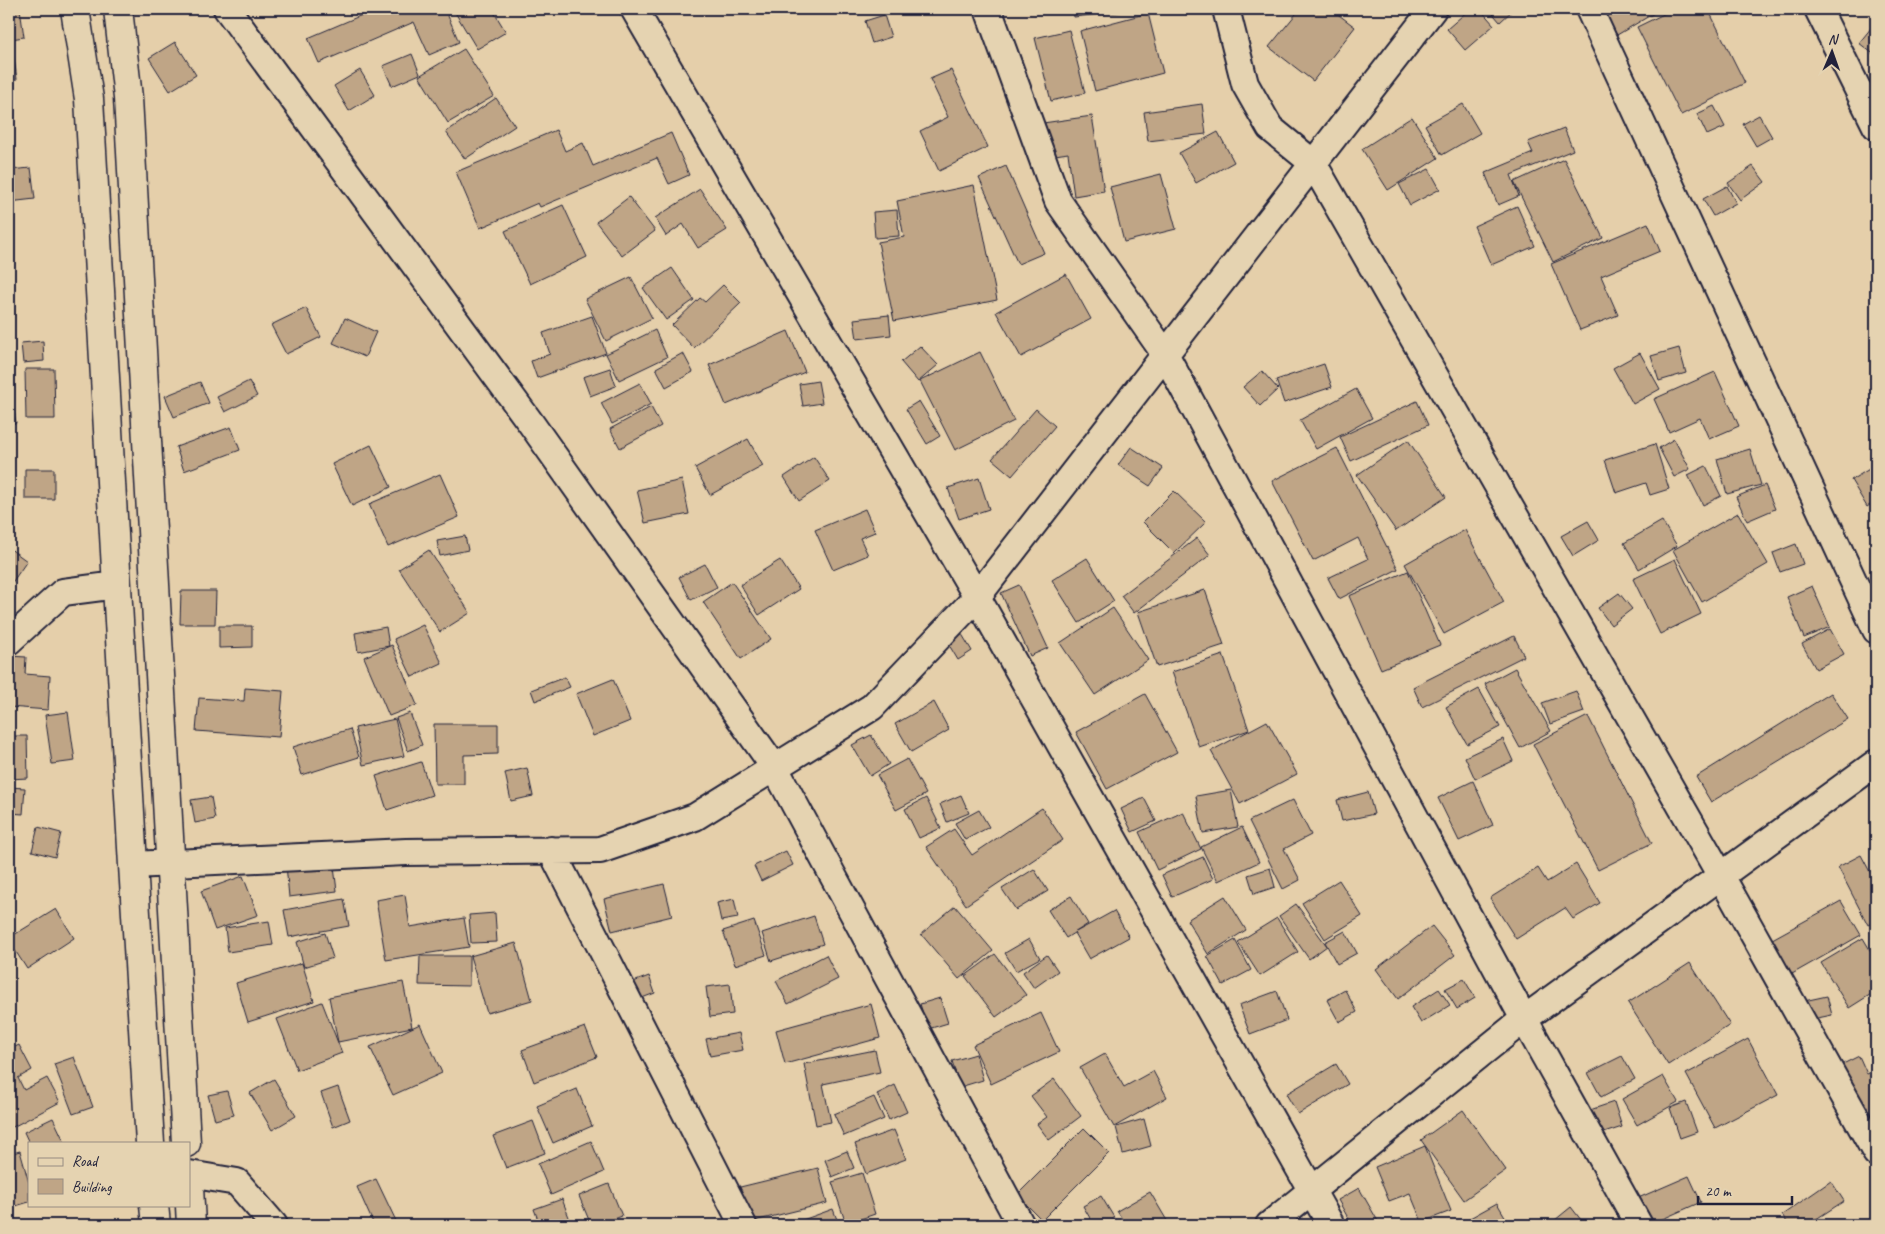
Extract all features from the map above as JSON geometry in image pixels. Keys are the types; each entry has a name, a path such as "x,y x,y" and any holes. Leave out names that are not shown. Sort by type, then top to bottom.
{"main road":[{"path":"75,9 89,99 150,1142"},
{"path":"118,9 128,98 186,1142"},
{"path":"154,1206 156,1225"},
{"path":"190,1206 191,1225"}],"street":[{"path":"227,9 530,422 775,768 1021,1225"},
{"path":"634,9 977,597 1311,1193 1331,1225"},
{"path":"988,9 1058,201 1166,354 1524,1019 1639,1225"},
{"path":"1226,9 1245,84 1270,128 1313,163 1721,876 1876,1154"},
{"path":"133,865 406,852 600,850 695,818 872,706 977,597 1433,9"},
{"path":"1589,9 1876,630"},
{"path":"1818,9 1876,126"},
{"path":"9,641 63,592 117,585"},
{"path":"1270,1225 1524,1019 1876,763"},
{"path":"551,850 743,1225"},
{"path":"190,1174 237,1182 274,1225"}],"building":[{"path":"9,9 20,9 24,37 11,39 17,79 9,80"},
{"path":"376,9 445,9 459,42 429,55 414,22 319,63 308,38"},
{"path":"453,9 492,9 506,32 477,49"},
{"path":"1073,9 1143,9 1074,17"},
{"path":"1300,9 1331,9 1355,27 1313,81 1269,47"},
{"path":"1470,9 1480,9 1494,25 1465,50 1447,29"},
{"path":"1489,9 1514,9 1500,22"},
{"path":"1601,9 1661,9 1617,35"},
{"path":"1674,9 1708,9 1745,83 1681,115 1637,27"},
{"path":"1148,13 1163,73 1095,91 1080,31"},
{"path":"884,15 891,37 872,43 865,21"},
{"path":"1876,22 1876,56 1859,43"},
{"path":"1069,30 1085,93 1051,101 1035,38"},
{"path":"175,42 196,75 170,91 149,58"},
{"path":"464,49 494,96 448,123 419,76"},
{"path":"412,54 420,74 392,86 383,66"},
{"path":"360,70 375,95 349,111 334,86"},
{"path":"951,70 988,147 939,171 920,131 948,117 930,79"},
{"path":"496,98 515,126 465,159 446,132"},
{"path":"1202,104 1206,134 1148,141 1144,112"},
{"path":"1463,104 1480,133 1442,155 1425,125"},
{"path":"1714,106 1725,127 1707,135 1697,114"},
{"path":"1759,115 1772,137 1756,146 1743,124"},
{"path":"1092,116 1104,191 1074,196 1068,153 1049,156 1043,123"},
{"path":"1412,117 1438,158 1388,190 1362,149"},
{"path":"1564,128 1573,150 1511,175 1519,196 1498,205 1485,173 1533,153 1528,142"},
{"path":"556,130 565,151 583,143 593,166 671,133 689,175 669,184 657,158 540,207 538,203 480,228 456,172"},
{"path":"1218,132 1234,162 1196,183 1179,153"},
{"path":"1564,159 1603,238 1553,262 1514,182"},
{"path":"1006,166 1044,253 1018,264 979,178"},
{"path":"1753,166 1765,182 1740,200 1728,183"},
{"path":"31,168 35,199 9,202 9,170"},
{"path":"1429,169 1440,189 1410,205 1399,184"},
{"path":"1161,174 1176,229 1124,242 1110,187"},
{"path":"974,185 997,300 894,321 878,242 904,237 897,201"},
{"path":"1727,186 1736,203 1713,216 1703,199"},
{"path":"700,189 727,230 698,248 683,224 666,236 655,218"},
{"path":"629,197 655,231 622,256 596,222"},
{"path":"563,205 587,257 530,284 505,231"},
{"path":"1517,206 1535,246 1491,265 1474,226"},
{"path":"897,210 899,236 875,238 873,212"},
{"path":"1648,223 1660,251 1601,276 1618,315 1580,330 1551,264"},
{"path":"672,268 694,300 666,320 643,288"},
{"path":"1066,274 1091,319 1021,357 996,312"},
{"path":"631,277 652,318 606,341 585,299"},
{"path":"723,285 741,303 694,348 672,325 700,298 705,302"},
{"path":"306,308 321,337 286,354 271,325"},
{"path":"889,315 891,335 857,339 854,319"},
{"path":"592,316 606,353 537,378 531,361 550,354 543,333"},
{"path":"345,318 376,332 365,357 333,343"},
{"path":"655,330 667,357 619,380 606,354"},
{"path":"788,331 805,372 726,405 709,365"},
{"path":"43,341 44,361 23,363 21,343"},
{"path":"920,346 938,365 918,382 901,362"},
{"path":"1679,348 1686,373 1659,381 1651,356"},
{"path":"980,352 1014,421 955,450 920,381"},
{"path":"683,353 693,372 666,387 656,368"},
{"path":"1640,353 1660,389 1633,404 1613,368"},
{"path":"1324,364 1332,387 1284,403 1276,380"},
{"path":"610,368 616,386 590,396 583,377"},
{"path":"25,369 54,369 55,419 26,419"},
{"path":"1262,371 1278,389 1260,406 1243,387"},
{"path":"1715,372 1739,426 1709,439 1700,418 1669,432 1654,399"},
{"path":"249,381 257,396 225,412 217,397"},
{"path":"818,381 822,403 803,406 799,384"},
{"path":"200,382 209,403 174,417 165,396"},
{"path":"640,383 651,404 612,424 601,403"},
{"path":"1356,389 1372,418 1316,449 1300,420"},
{"path":"11,392 16,423 9,424 9,393"},
{"path":"919,401 940,436 927,444 906,409"},
{"path":"1417,401 1428,425 1351,461 1340,437"},
{"path":"651,407 661,426 620,448 610,429"},
{"path":"1036,409 1055,426 1012,476 992,459"},
{"path":"231,427 240,450 184,471 176,447"},
{"path":"748,439 763,466 710,495 695,468"},
{"path":"1674,439 1690,469 1674,477 1659,448"},
{"path":"1408,440 1446,497 1396,531 1357,475"},
{"path":"1655,444 1669,489 1650,495 1646,483 1616,493 1605,460"},
{"path":"371,445 391,487 352,506 332,464"},
{"path":"1131,447 1163,468 1150,486 1118,465"},
{"path":"1337,448 1398,569 1339,599 1328,578 1368,559 1358,538 1313,561 1272,481"},
{"path":"1750,449 1761,485 1727,494 1717,459"},
{"path":"814,457 830,481 799,501 784,477"},
{"path":"1876,465 1876,501 1867,507 1851,480"},
{"path":"1706,466 1721,496 1703,505 1688,475"},
{"path":"25,469 54,469 54,499 25,499"},
{"path":"440,474 459,517 388,547 369,504"},
{"path":"979,478 989,509 959,519 948,488"},
{"path":"682,480 689,514 645,523 637,490"},
{"path":"1765,485 1775,509 1747,521 1736,497"},
{"path":"1174,491 1206,522 1174,553 1143,522"},
{"path":"865,509 875,532 860,538 868,555 833,570 815,530"},
{"path":"1738,513 1768,564 1702,602 1673,550"},
{"path":"1588,521 1599,540 1573,556 1561,536"},
{"path":"1662,521 1677,546 1639,569 1624,543"},
{"path":"1465,530 1504,602 1444,634 1405,564"},
{"path":"465,536 468,550 440,556 437,541"},
{"path":"1197,538 1210,555 1134,613 1121,596"},
{"path":"1796,544 1803,564 1780,572 1773,553"},
{"path":"9,548 27,561 9,587"},
{"path":"429,550 470,613 440,632 399,569"},
{"path":"1087,558 1114,601 1079,623 1052,580"},
{"path":"1675,559 1701,614 1660,634 1633,579"},
{"path":"780,560 799,589 759,615 740,585"},
{"path":"705,564 717,587 691,600 679,577"},
{"path":"1408,571 1440,645 1381,669 1349,596"},
{"path":"732,582 771,639 741,659 703,602"},
{"path":"1019,585 1048,648 1030,656 1001,593"},
{"path":"1812,586 1830,627 1804,638 1787,597"},
{"path":"1205,590 1224,645 1157,667 1138,612"},
{"path":"181,591 216,591 215,624 180,624"},
{"path":"1619,593 1632,609 1611,625 1598,608"},
{"path":"1113,608 1148,660 1095,695 1060,643"},
{"path":"423,625 442,663 412,677 394,639"},
{"path":"219,626 252,626 252,647 219,648"},
{"path":"957,626 972,651 958,660 943,635"},
{"path":"386,627 389,646 358,652 355,633"},
{"path":"1830,629 1844,654 1816,669 1802,644"},
{"path":"1514,636 1524,656 1422,707 1413,687"},
{"path":"392,645 417,705 389,716 364,657"},
{"path":"1223,655 1249,730 1199,747 1172,672"},
{"path":"9,656 26,657 25,674 50,676 48,710 9,707"},
{"path":"1515,668 1551,731 1520,748 1485,684"},
{"path":"565,677 570,687 535,701 531,690"},
{"path":"613,679 630,721 593,736 576,694"},
{"path":"245,688 283,691 279,737 196,731 199,698 244,701"},
{"path":"1479,689 1500,727 1467,744 1446,707"},
{"path":"1576,691 1584,712 1550,724 1542,703"},
{"path":"1831,693 1848,719 1711,802 1696,777"},
{"path":"1145,694 1177,752 1107,789 1076,732"},
{"path":"934,702 949,730 911,752 895,724"},
{"path":"68,712 75,761 52,764 45,715"},
{"path":"410,713 422,745 408,751 396,718"},
{"path":"1588,716 1652,843 1598,870 1533,744"},
{"path":"395,719 404,756 363,765 355,728"},
{"path":"1267,721 1297,774 1240,804 1211,751"},
{"path":"434,724 498,724 498,754 464,755 464,784 435,784"},
{"path":"350,729 359,757 302,775 293,747"},
{"path":"871,735 889,764 870,776 852,745"},
{"path":"9,736 27,736 28,778 9,779"},
{"path":"1503,739 1513,761 1475,779 1465,757"},
{"path":"907,759 926,794 896,810 877,775"},
{"path":"421,762 432,795 387,810 376,776"},
{"path":"527,768 533,796 511,801 505,773"},
{"path":"1473,781 1493,825 1459,841 1438,798"},
{"path":"9,787 25,788 23,814 9,813"},
{"path":"1231,790 1238,827 1203,833 1196,796"},
{"path":"1368,792 1374,814 1342,821 1337,800"},
{"path":"961,795 969,813 947,822 940,804"},
{"path":"211,797 215,819 195,823 191,800"},
{"path":"926,798 941,828 919,838 905,809"},
{"path":"1144,798 1156,821 1132,832 1121,809"},
{"path":"1293,800 1311,835 1284,849 1300,880 1283,889 1249,821"},
{"path":"1042,808 1063,840 966,905 926,847 954,829 972,855"},
{"path":"979,810 989,827 965,840 955,823"},
{"path":"1183,812 1201,849 1157,870 1139,832"},
{"path":"38,827 61,833 55,857 32,851"},
{"path":"1242,827 1259,862 1218,881 1201,847"},
{"path":"786,851 793,865 761,881 754,866"},
{"path":"1861,855 1876,883 1876,921 1868,925 1838,867"},
{"path":"1203,857 1213,879 1172,897 1162,875"},
{"path":"333,859 337,891 289,897 286,865"},
{"path":"1576,864 1600,903 1573,919 1565,908 1516,939 1490,898 1538,868 1547,882"},
{"path":"1270,868 1275,887 1254,894 1248,875"},
{"path":"1034,869 1048,891 1016,910 1002,889"},
{"path":"243,876 258,915 215,930 201,891"},
{"path":"1339,880 1362,916 1325,939 1302,903"},
{"path":"664,884 672,916 612,931 604,899"},
{"path":"405,895 410,927 464,918 469,947 386,960 376,900"},
{"path":"1071,896 1088,924 1066,938 1048,910"},
{"path":"1225,896 1246,930 1208,954 1187,920"},
{"path":"344,899 349,926 289,937 284,910"},
{"path":"734,899 738,918 721,921 717,903"},
{"path":"1841,901 1861,935 1785,978 1765,943"},
{"path":"1296,904 1327,946 1309,959 1279,916"},
{"path":"955,906 993,951 959,979 921,934"},
{"path":"56,909 74,938 27,969 9,941 9,938"},
{"path":"1114,911 1129,937 1089,959 1074,933"},
{"path":"495,913 497,942 471,943 469,915"},
{"path":"814,916 823,944 771,961 762,933"},
{"path":"1277,918 1298,952 1260,976 1238,942"},
{"path":"269,921 273,945 228,952 225,928"},
{"path":"754,921 766,955 735,965 723,931"},
{"path":"1432,926 1455,955 1398,999 1376,969"},
{"path":"1345,931 1357,953 1337,964 1325,942"},
{"path":"325,933 333,958 304,967 297,942"},
{"path":"1863,938 1876,960 1876,991 1849,1008 1821,963"},
{"path":"1029,939 1040,958 1016,971 1005,953"},
{"path":"1235,940 1251,970 1223,985 1207,956"},
{"path":"516,943 532,1000 487,1013 470,956"},
{"path":"995,954 1026,995 996,1017 965,976"},
{"path":"826,955 838,979 788,1004 776,981"},
{"path":"1047,955 1058,971 1034,988 1023,972"},
{"path":"420,956 469,956 469,986 419,985"},
{"path":"302,963 314,1001 248,1022 236,983"},
{"path":"1690,963 1730,1025 1668,1065 1628,1003"},
{"path":"649,976 655,993 629,1003 623,986"},
{"path":"1464,979 1475,998 1457,1009 1445,989"},
{"path":"403,982 412,1027 338,1042 329,997"},
{"path":"730,984 733,1014 710,1017 706,987"},
{"path":"1439,989 1450,1005 1421,1023 1411,1007"},
{"path":"1345,990 1357,1012 1339,1022 1327,1000"},
{"path":"1277,991 1287,1020 1250,1034 1239,1005"},
{"path":"1827,996 1832,1015 1808,1020 1804,1001"},
{"path":"940,998 948,1023 928,1029 920,1004"},
{"path":"322,1002 342,1053 297,1070 277,1019"},
{"path":"871,1004 880,1038 785,1064 776,1030"},
{"path":"1041,1013 1059,1052 991,1084 973,1045"},
{"path":"420,1024 442,1073 393,1095 370,1047"},
{"path":"585,1027 597,1057 534,1082 522,1050"},
{"path":"739,1033 743,1050 710,1056 706,1039"},
{"path":"1748,1039 1778,1095 1715,1128 1686,1074"},
{"path":"19,1045 32,1070 18,1078 24,1090 47,1078 60,1102 9,1129 9,1050"},
{"path":"875,1050 880,1072 823,1084 831,1122 816,1125 804,1064"},
{"path":"976,1054 983,1080 960,1087 952,1061"},
{"path":"1105,1054 1124,1087 1153,1071 1167,1097 1114,1127 1080,1068"},
{"path":"1622,1056 1635,1079 1601,1097 1588,1073"},
{"path":"1859,1056 1867,1074 1876,1070 1876,1134 1833,1069"},
{"path":"74,1057 93,1107 73,1114 54,1064"},
{"path":"1336,1064 1348,1084 1298,1114 1286,1094"},
{"path":"1663,1076 1678,1102 1637,1125 1622,1099"},
{"path":"274,1079 296,1116 272,1130 250,1093"},
{"path":"1054,1079 1081,1116 1049,1140 1037,1124 1047,1117 1031,1096"},
{"path":"895,1085 907,1112 889,1120 877,1094"},
{"path":"338,1087 350,1120 333,1127 321,1093"},
{"path":"577,1089 592,1126 553,1143 537,1106"},
{"path":"227,1091 234,1115 215,1120 208,1095"},
{"path":"874,1097 884,1119 844,1136 834,1114"},
{"path":"1614,1102 1622,1127 1598,1135 1590,1110"},
{"path":"1686,1102 1697,1132 1680,1138 1670,1108"},
{"path":"1463,1110 1506,1170 1464,1200 1421,1140"},
{"path":"53,1118 65,1142 29,1142 24,1132"},
{"path":"1144,1119 1151,1146 1123,1154 1116,1127"},
{"path":"533,1121 545,1153 506,1168 493,1136"},
{"path":"1084,1128 1109,1153 1042,1220 1017,1195"},
{"path":"894,1130 906,1159 866,1174 855,1144"},
{"path":"591,1141 604,1172 551,1195 538,1164"},
{"path":"1425,1146 1451,1211 1422,1222 1410,1193 1389,1201 1375,1167"},
{"path":"20,1151 28,1179 28,1202 9,1208 9,1154"},
{"path":"847,1151 854,1168 832,1177 825,1160"},
{"path":"818,1168 827,1203 742,1224 732,1189"},
{"path":"862,1173 875,1214 846,1224 832,1182"},
{"path":"1689,1176 1701,1202 1649,1225 1636,1199"},
{"path":"376,1179 398,1225 374,1225 357,1187"},
{"path":"1831,1181 1844,1201 1807,1225 1789,1225 1782,1215"},
{"path":"609,1184 622,1216 599,1225 591,1225 579,1196"},
{"path":"1359,1188 1379,1223 1374,1225 1352,1225 1338,1200"},
{"path":"1150,1192 1169,1224 1126,1225 1117,1211"},
{"path":"1101,1196 1115,1219 1104,1225 1094,1225 1083,1206"},
{"path":"562,1199 572,1225 540,1225 534,1209"},
{"path":"1497,1203 1510,1225 1475,1225 1470,1218"},
{"path":"1571,1207 1585,1225 1549,1225"},
{"path":"833,1209 839,1225 802,1225 800,1221"}]}
